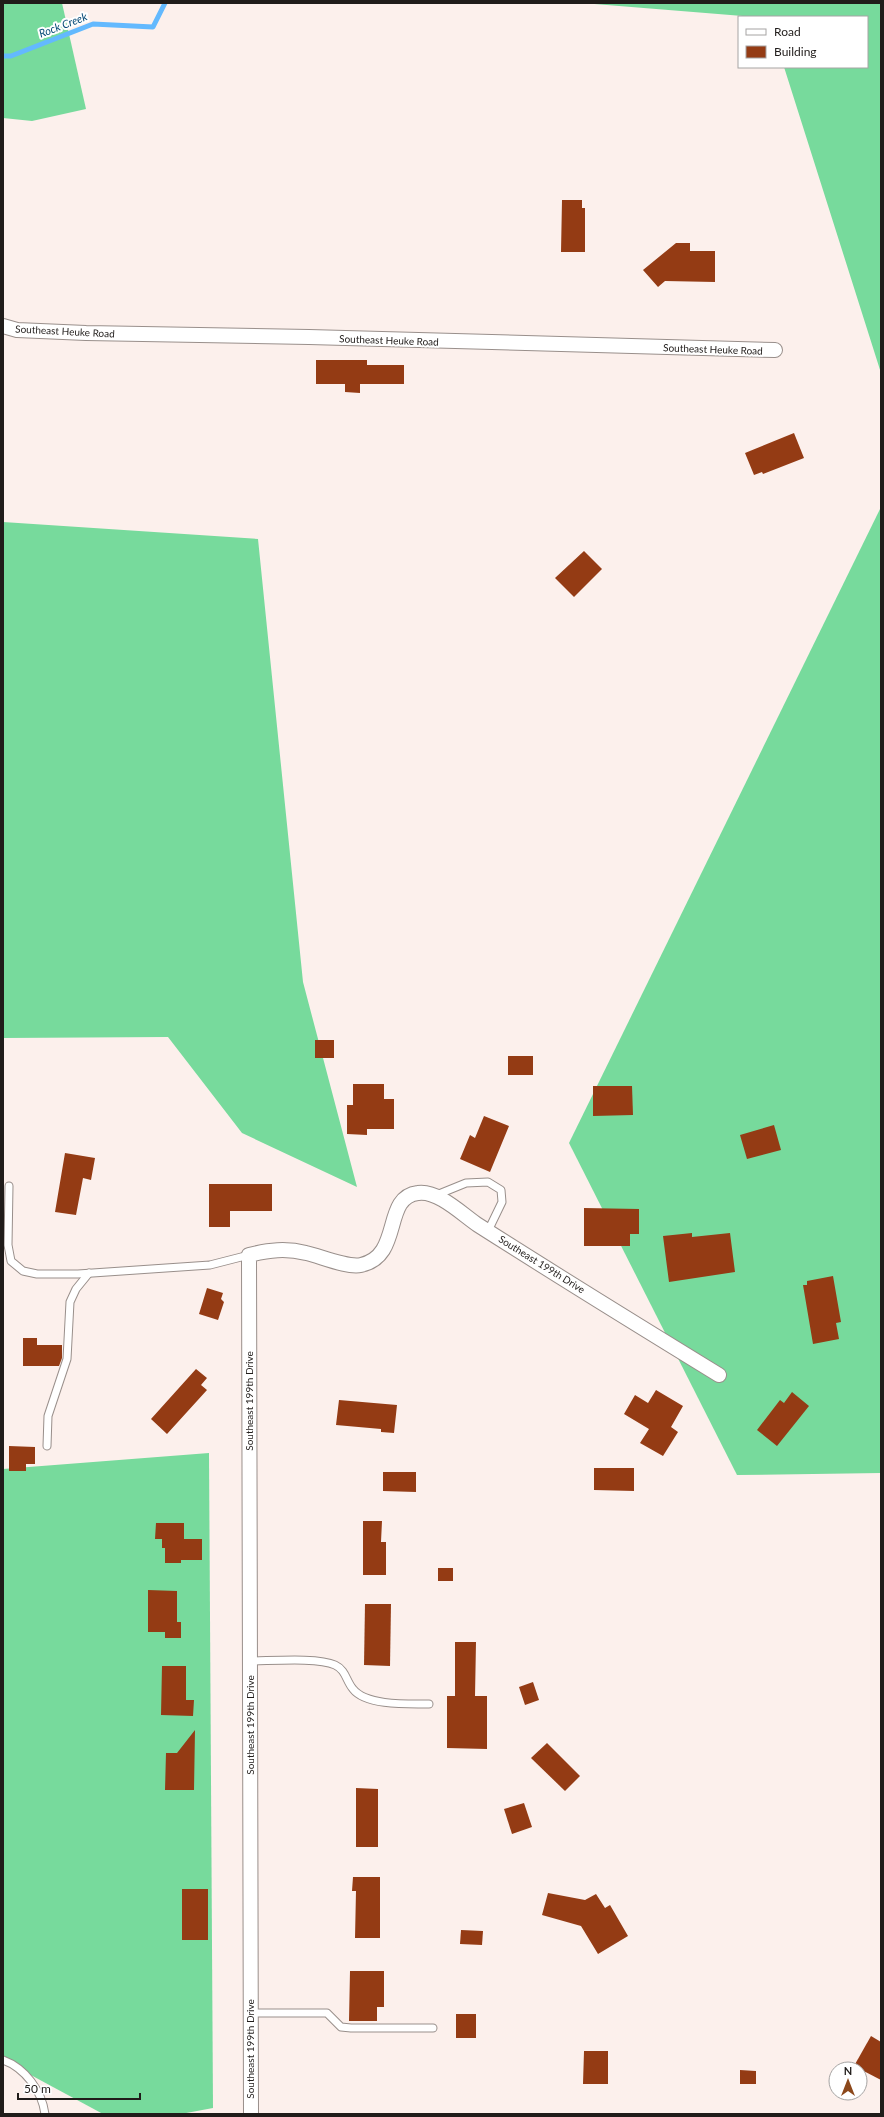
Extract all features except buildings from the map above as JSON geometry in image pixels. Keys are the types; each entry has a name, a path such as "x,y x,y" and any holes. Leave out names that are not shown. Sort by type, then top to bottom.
{"street":[{"name":"Southeast Heuke Road","path":"3,326 17,330 86,333 309,337 775,350"},
{"name":"Southeast 199th Drive","path":"251,2114 249,1255 278,1249 292,1250 347,1264 361,1266 374,1260 386,1248 392,1230 395,1211 405,1197 419,1192 434,1196 448,1203 488,1231 719,1375"}],"lane":[{"path":"434,1196 466,1183 488,1182 501,1190 502,1202 488,1231"},
{"path":"9,1186 8,1245 11,1261 23,1271 37,1274 89,1273 210,1265 249,1255"},
{"path":"47,1446 48,1416 67,1359 70,1302 76,1289 89,1273"},
{"path":"250,1661 324,1661 336,1665 344,1672 352,1688 358,1694 373,1700 394,1704 429,1704"},
{"path":"250,2013 327,2013 341,2027 351,2028 433,2028"},
{"path":"3,2060 11,2063 32,2081 45,2114"}],"green space":[{"path":"3,3 62,3 86,109 32,121 3,118"},
{"path":"582,3 881,3 881,373 784,68 868,68 868,16 743,16"},
{"path":"881,507 881,1473 737,1475 569,1143"},
{"path":"3,522 258,539 303,982 357,1187 242,1133 168,1037 3,1038"},
{"path":"209,1453 213,2108 181,2114 103,2114 3,2060 3,1469"}],"waterway":[{"name":"Rock Creek","path":"3,56 11,56 93,24 153,27 165,3"}]}
